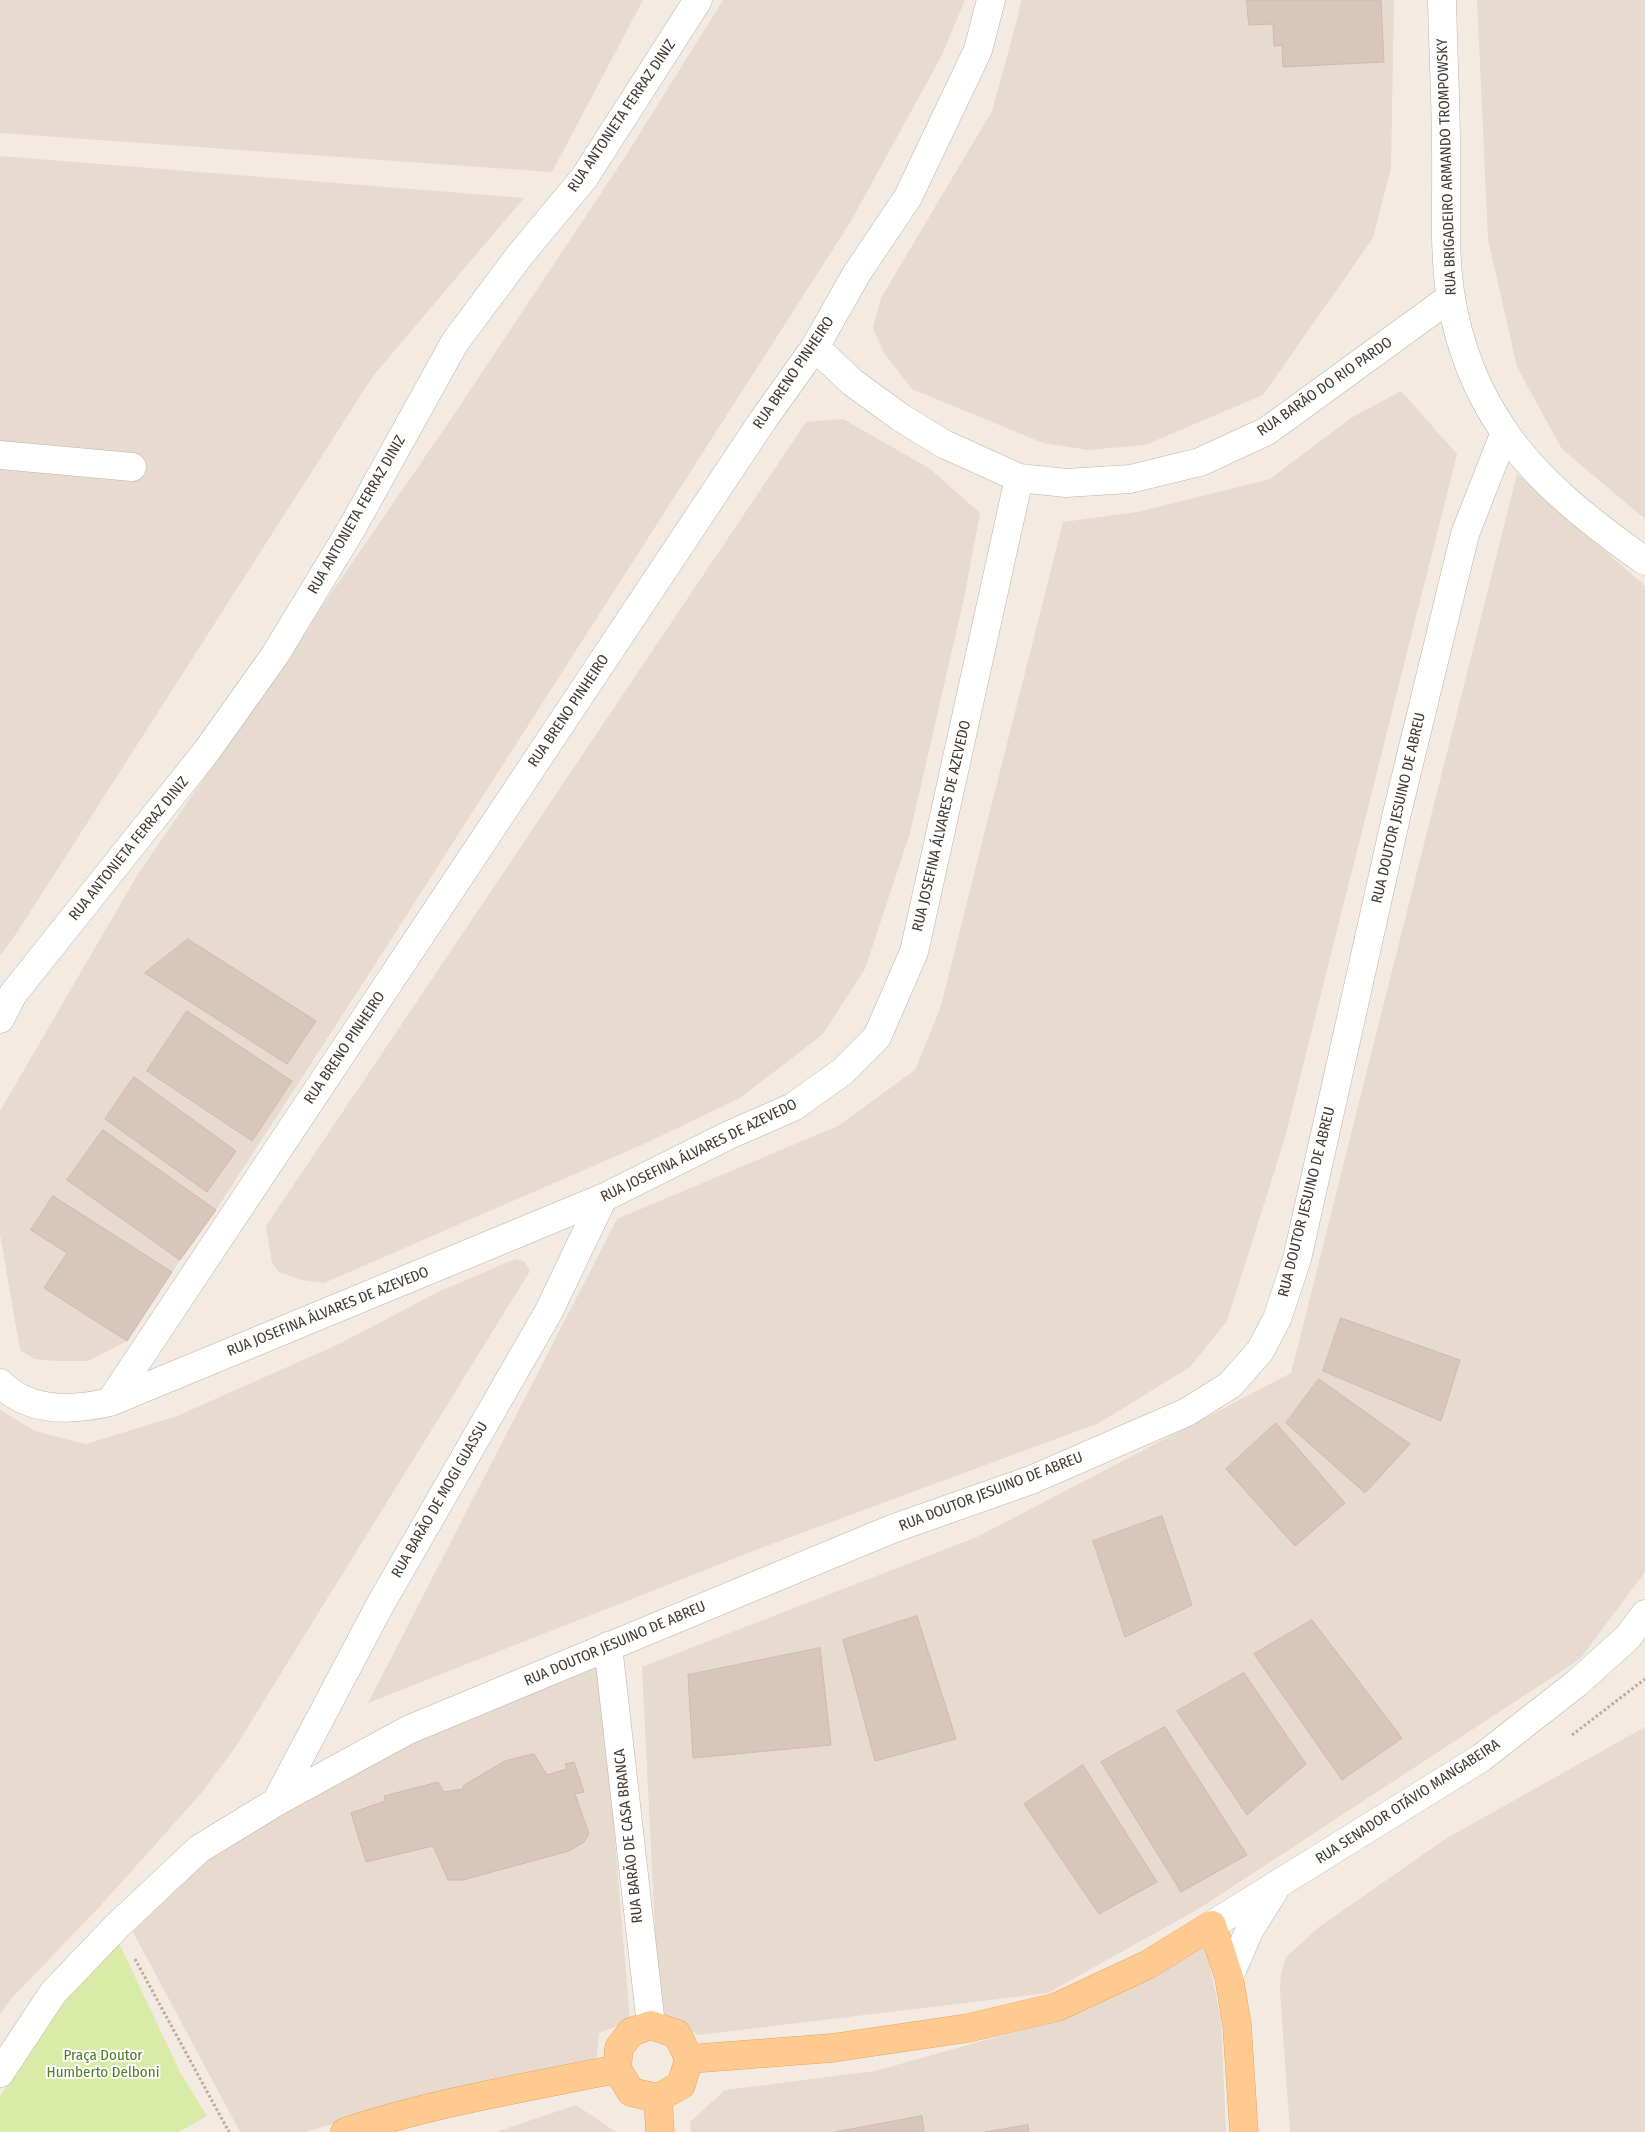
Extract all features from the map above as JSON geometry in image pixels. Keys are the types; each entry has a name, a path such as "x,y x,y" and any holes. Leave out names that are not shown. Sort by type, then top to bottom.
{"main road":[{"path":"1212,1925 1229,1977 1237,2025 1244,2132"},
{"name":"RUA SENADOR OTÁVIO MANGABEIRA","path":"689,2058 832,2048 968,2028 1057,2007 1147,1966 1212,1925"},
{"path":"651,2025 677,2034 689,2058 681,2085 658,2098 631,2092 617,2069 619,2048 631,2032 651,2025"},
{"path":"345,2132 371,2123 499,2092 617,2069"},
{"path":"658,2098 660,2132"}],"street":[{"name":"RUA ANTONIETA FERRAZ DINIZ","path":"0,1019 13,994 206,752 275,656 352,528 455,342 520,255 584,178 698,0"},
{"name":"RUA BRENO PINHEIRO","path":"110,1402 757,428 815,347 857,273 908,197 978,50 991,0"},
{"name":"RUA BRIGADEIRO ARMANDO TROMPOWSKY","path":"1442,0 1447,250 1451,297 1458,332 1468,360 1485,399 1505,432 1547,482 1598,528 1645,561"},
{"name":"RUA BARÃO DO RIO PARDO","path":"815,347 852,382 900,417 944,444 1019,478 1066,483 1130,480 1200,462 1267,431 1451,297"},
{"name":"RUA DOUTOR JESUINO DE ABREU","path":"0,2073 53,1993 117,1926 199,1849 276,1802 408,1730 892,1529 1031,1480 1187,1412 1230,1384 1260,1350 1277,1319 1297,1259 1395,823 1465,534 1505,432"},
{"path":"0,455 132,466"},
{"name":"RUA JOSEFINA ÁLVARES DE AZEVEDO","path":"110,1402 603,1198 727,1136 793,1107 842,1072 877,1037 914,952 1019,478"},
{"name":"RUA BARÃO DE MOGI GUASSU","path":"276,1802 380,1605 548,1311 603,1198"},
{"path":"0,1384 8,1392 49,1408 68,1409 110,1402"},
{"name":"RUA SENADOR OTÁVIO MANGABEIRA","path":"1212,1925 1481,1758 1577,1683 1628,1637 1645,1614"},
{"name":"RUA BARÃO DE CASA BRANCA","path":"608,1646 651,2025"},
{"name":"RUA SENADOR OTÁVIO MANGABEIRA","path":"1229,1977 1250,1929 1277,1885"}],"path":[{"path":"117,1926 229,2132"}],"shaded area":[{"path":"0,0 643,0 552,172 0,133"},
{"path":"723,0 965,0 942,55 851,221 358,991 216,1210 172,1272 127,1341 88,1361 34,1359 20,1350 0,1234 0,1111 138,874 451,419 625,157"},
{"path":"1021,0 1394,0 1391,168 1373,238 1263,395 1145,445 1088,450 1043,443 912,389 884,353 873,328 881,298 992,111"},
{"path":"1477,0 1645,0 1645,519 1562,449 1517,367 1488,239"},
{"path":"0,156 524,198 373,376 18,931 0,956"},
{"path":"1401,391 1457,454 1284,1141 1227,1321 1190,1367 1099,1423 761,1548 368,1703 617,1219 838,1126 915,1070 940,1009 1063,522 1137,512 1270,479 1351,418"},
{"path":"843,419 929,468 980,513 964,598 910,833 865,969 822,1035 740,1098 646,1143 324,1283 301,1280 279,1272 272,1263 266,1226 806,422"},
{"path":"1517,474 1645,586 1645,1572 1580,1659 1200,1908 1048,1993 698,2035 659,2011 642,1667 977,1537 1291,1373"},
{"path":"515,1259 525,1262 530,1271 236,1746 204,1790 102,1904 11,1999 0,2014 0,1410 35,1431 86,1444 177,1416 339,1344 440,1291"},
{"path":"600,1658 630,2021 599,2033 596,2063 426,2097 305,2132 240,2132 133,1932 207,1858 344,1775"},
{"path":"1645,1727 1645,2132 1290,2132 1280,1992 1281,1974 1286,1957 1319,1927 1447,1838"},
{"path":"1205,1944 1221,2019 1226,2132 691,2132 690,2122 725,2090 875,2071 1075,2015"},
{"path":"576,2105 616,2132 496,2132"}],"green space":[{"name":"Praça Doutor Humberto Delboni","path":"119,1943 180,2072 207,2116 179,2132 0,2132 0,2096 65,2001"}],"building":[{"path":"1247,0 1381,0 1384,62 1283,67 1282,45 1274,46 1273,24 1249,25"},
{"path":"188,939 316,1021 287,1064 145,973"},
{"path":"187,1011 292,1081 252,1141 147,1071"},
{"path":"134,1077 236,1151 207,1192 105,1119"},
{"path":"103,1130 216,1210 180,1260 67,1180"},
{"path":"53,1196 172,1272 127,1341 44,1288 67,1253 31,1230"},
{"path":"1341,1318 1460,1360 1441,1421 1323,1371"},
{"path":"1319,1379 1410,1444 1365,1493 1286,1423"},
{"path":"1276,1423 1345,1503 1295,1546 1226,1469"},
{"path":"1162,1516 1192,1605 1125,1637 1093,1541"},
{"path":"917,1616 956,1739 875,1761 843,1640"},
{"path":"1312,1620 1402,1738 1342,1780 1254,1654"},
{"path":"820,1648 831,1745 693,1758 688,1675"},
{"path":"1244,1673 1306,1764 1247,1815 1177,1711"},
{"path":"1165,1727 1247,1855 1181,1892 1101,1762"},
{"path":"534,1754 547,1775 567,1769 565,1764 574,1762 584,1792 575,1794 589,1834 584,1842 569,1851 463,1880 448,1880 433,1846 366,1862 351,1813 385,1801 384,1796 438,1782 444,1792 463,1789 464,1785 505,1761"},
{"path":"1083,1765 1157,1882 1099,1914 1024,1804"},
{"path":"922,2116 924,2132 835,2132"},
{"path":"1028,2125 1029,2132 986,2132"}]}
